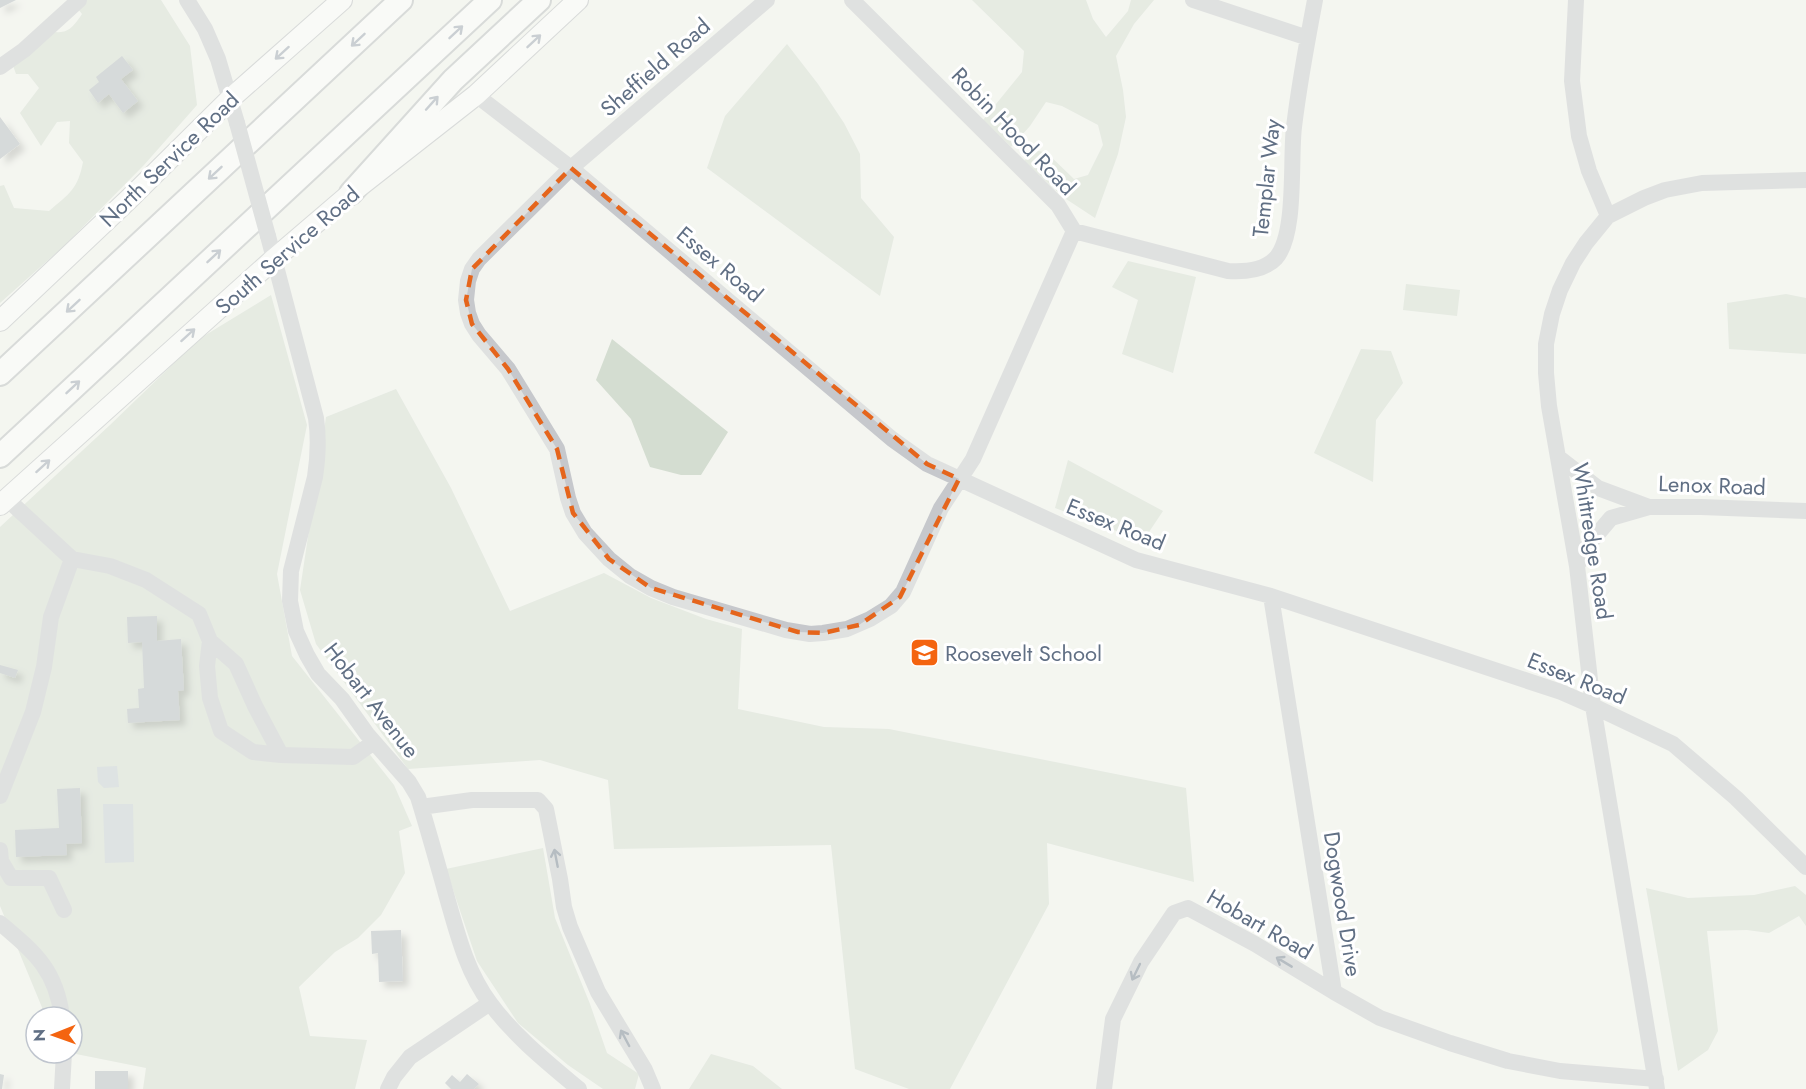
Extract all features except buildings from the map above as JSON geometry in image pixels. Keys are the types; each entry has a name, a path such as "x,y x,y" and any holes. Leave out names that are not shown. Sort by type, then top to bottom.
{"highway":[{"path":"0,374 401,0"},
{"path":"0,456 490,0"},
{"path":"351,193 453,80 539,0"}],"main road":[{"name":"North Service Road","path":"0,321 230,99 342,0"},
{"name":"South Service Road","path":"3,502 275,258 351,193 476,95 578,0"}],"street":[{"path":"0,67 24,50 79,0"},
{"name":"Hobart Avenue","path":"187,0 205,29 218,59 275,258 316,418 318,435 315,477 291,571 290,601 296,632 318,674 342,699 374,742 409,782 418,797 460,944 474,977 490,1003 510,1027 579,1089"},
{"name":"Sheffield Road","path":"767,0 572,168 479,259 468,281 466,300 472,324 508,369 557,449 568,498 573,513 585,533 630,576 674,597 786,630 810,634 859,625 881,613 900,597 941,508 959,479"},
{"name":"Robin Hood Road","path":"852,0 1058,205 1074,231 973,459 959,479"},
{"path":"1193,0 1308,38"},
{"name":"Templar Way","path":"1074,231 1228,271 1253,270 1275,259 1282,248 1287,232 1294,129 1315,0"},
{"path":"1576,0 1572,81 1580,136 1589,171 1608,216"},
{"name":"Essex Road","path":"476,95 572,168 892,439 927,464 1136,560 1270,596 1561,692 1593,706 1673,744 1736,798 1806,867"},
{"name":"Whittredge Road","path":"1657,1084 1593,706 1576,566 1549,406 1546,344 1560,290 1573,263 1608,216 1665,190 1702,183 1806,180"},
{"name":"Lenox Road","path":"1558,457 1599,488 1649,507 1806,511"},
{"path":"3,502 72,559 110,566 146,580 199,614 210,641 236,664 281,755"},
{"path":"1576,566 1589,544 1611,518 1649,507"},
{"path":"0,796 33,712 44,667 51,617 72,559"},
{"name":"Dogwood Drive","path":"1270,596 1334,992 1380,1018 1508,1061 1560,1071 1657,1084"},
{"path":"210,641 207,666 210,698 221,731 253,752 353,757 374,742"},
{"path":"421,807 472,800 538,800 542,802 546,809 564,907 570,927 598,992 645,1070 653,1089"},
{"path":"0,850 1,861 11,878 49,878 64,910"},
{"name":"Hobart Road","path":"1104,1089 1113,1019 1141,962 1174,913 1188,908 1255,944 1334,992"},
{"path":"0,922 33,951 48,972 60,1005"},
{"path":"388,1089 394,1077 410,1057 490,1003"},
{"path":"62,1089 63,1065"}],"highlighted area":[{"path":"571,168 927,464 959,479 900,597 859,625 823,633 798,632 651,588 609,559 573,513 557,449 508,369 472,324 466,300 472,269"}],"shaded area":[{"path":"71,0 161,0 190,46 197,105 144,165 65,245 0,303 0,186 4,185 14,208 49,211 72,190 81,171 83,162 69,143 70,121 57,122 41,146 20,113 39,88 28,74 16,74 9,54 40,31 61,32 73,26 82,14"},
{"path":"972,0 1086,0 1093,19 1106,37 1128,11 1131,0 1154,0 1134,24 1116,56 1126,117 1118,154 1095,218 1063,197 1024,161 1035,150 1047,153 1074,179 1088,175 1103,145 1098,125 1062,106 1046,102 1030,126 1011,147 983,120 1022,72 1024,51"},
{"path":"787,44 844,123 860,154 861,198 894,237 880,296 707,168 725,116"},
{"path":"1128,261 1196,277 1173,373 1122,354 1138,300 1112,287"},
{"path":"1406,284 1460,290 1457,316 1403,310"},
{"path":"1786,294 1806,298 1806,354 1729,349 1727,303"},
{"path":"271,295 307,425 277,574 292,656 394,785 412,826 399,831 405,873 381,915 358,938 335,952 299,987 310,1036 367,1040 355,1089 143,1089 146,1068 84,1056 84,1005 41,1005 0,906 0,527 199,339"},
{"path":"612,339 728,432 701,475 681,475 650,467 631,419 596,380"},
{"path":"1361,349 1391,351 1403,383 1376,420 1373,482 1314,453"},
{"path":"396,389 451,488 510,611 604,573 651,598 706,619 742,629 738,709 824,727 889,729 1186,788 1194,882 1047,843 1049,904 950,1089 909,1089 855,1069 831,845 614,849 608,780 540,760 408,769 316,644 300,590 326,417"},
{"path":"1068,460 1163,511 1143,541 1055,508"},
{"path":"117,766 119,787 104,788 98,782 97,767"},
{"path":"103,804 133,804 134,862 105,863"},
{"path":"543,848 555,918 607,1053 639,1074 635,1089 603,1089 568,1065 518,1023 477,961 446,869"},
{"path":"1795,886 1806,895 1806,926 1799,916 1769,933 1747,930 1707,931 1718,1031 1708,1050 1678,1071 1646,888 1688,898 1754,895"},
{"path":"711,1054 753,1066 782,1089 689,1089"}],"place":[{"name":"Roosevelt School","path":"924,653"}]}
